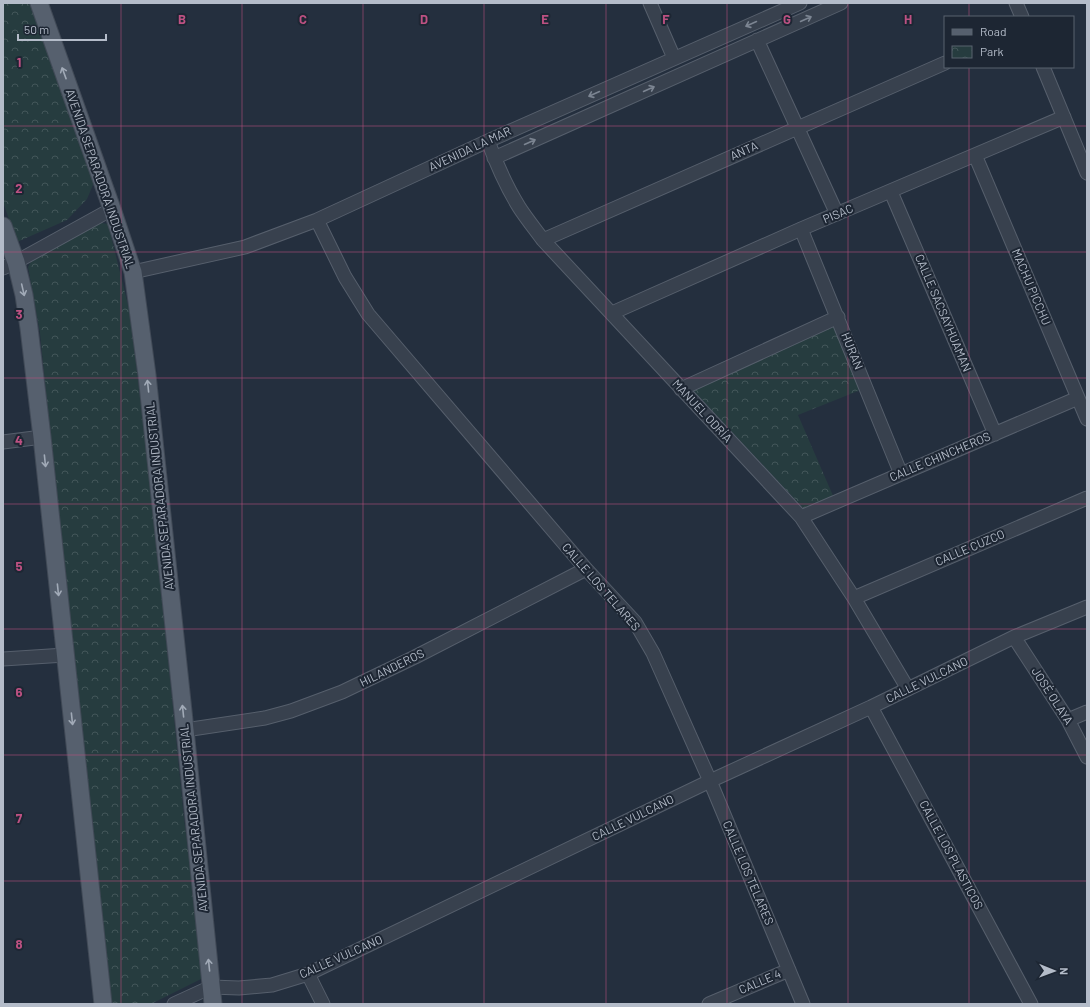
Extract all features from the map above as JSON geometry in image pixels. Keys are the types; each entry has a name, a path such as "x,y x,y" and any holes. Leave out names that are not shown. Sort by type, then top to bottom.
{"main road":[{"name":"AVENIDA SEPARADORA INDUSTRIAL","path":"38,3 112,209 132,272 147,375 213,1004"},
{"path":"3,226 9,265 24,295 29,328 103,1004"}],"street":[{"path":"650,3 674,58"},
{"name":"AVENIDA LA MAR","path":"132,272 245,247 317,220 488,141 800,3"},
{"name":"AVENIDA LA MAR","path":"494,158 841,3"},
{"path":"1016,3 1022,16"},
{"path":"757,40 837,214"},
{"name":"ANTA","path":"543,240 944,63"},
{"path":"1043,68 1087,173"},
{"name":"PISAC","path":"612,313 801,229 891,192 975,154 1064,117"},
{"name":"MANUEL ODRÍA","path":"488,141 494,158 519,208 543,240 801,517 854,598 908,689"},
{"name":"MACHU PICCHU","path":"975,154 1087,419"},
{"name":"CALLE SACSAYHUAMAN","path":"891,192 995,434"},
{"path":"9,265 112,209"},
{"name":"CALLE LOS TELARES","path":"317,220 345,277 368,314 586,569 635,622 653,653 710,781 803,1004"},
{"name":"HURAN","path":"801,229 901,474"},
{"path":"681,389 838,317"},
{"name":"CALLE CHINCHEROS","path":"801,517 1078,398"},
{"path":"3,442 42,437"},
{"name":"CALLE CUZCO","path":"854,598 1087,498"},
{"name":"HILANDEROS","path":"185,730 265,718 291,711 342,692 415,657 586,569"},
{"name":"CALLE VULCANO","path":"211,986 239,988 272,985 308,974 710,781 871,707 1014,637 1087,607"},
{"name":"JOSÉ OLAYA","path":"1014,637 1068,720 1087,757"},
{"path":"3,659 65,655"},
{"name":"CALLE LOS PLASTICOS","path":"871,707 1031,1004"},
{"path":"1068,720 1087,712"},
{"name":"CALLE 4","path":"709,1004 789,970"},
{"path":"308,974 323,1004"},
{"path":"174,1004 211,986"}],"green space":[{"path":"3,3 29,3 95,180 87,199 67,220 17,242 3,202"},
{"path":"94,222 108,224 130,313 153,505 184,819 205,977 151,1004 112,1004 74,670 40,333 28,267 35,254"},
{"path":"837,322 863,389 798,415 834,498 805,510 691,388"}]}
